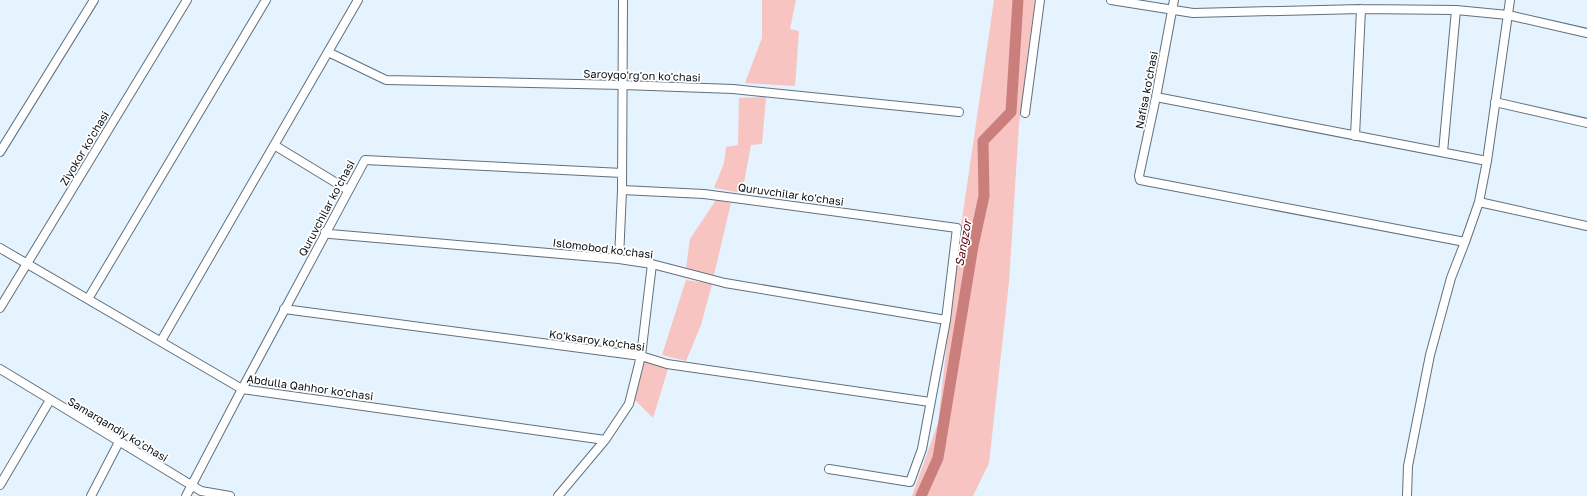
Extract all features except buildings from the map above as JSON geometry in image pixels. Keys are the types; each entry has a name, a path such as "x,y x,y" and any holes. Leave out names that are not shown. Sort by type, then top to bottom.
{"street":[{"path":"0,152 94,0"},
{"name":"Ziyokor ko'chasi","path":"0,308 187,0"},
{"path":"88,299 266,0"},
{"path":"160,341 358,0"},
{"path":"619,259 622,190 623,0"},
{"path":"1025,113 1040,0"},
{"path":"1111,0 1193,13 1361,9 1456,10 1508,15 1587,33"},
{"name":"Nafisa ko'chasi","path":"1174,0 1156,97 1139,176 1140,180 1465,242"},
{"path":"1407,496 1408,466 1430,355 1451,278 1479,202 1487,161 1510,0"},
{"path":"1355,136 1361,9"},
{"path":"1443,152 1456,10"},
{"name":"Saroyqo'rg'on ko'chasi","path":"328,52 386,80 623,85 733,90 960,112"},
{"path":"1156,97 1487,161"},
{"path":"1495,102 1587,122"},
{"path":"274,146 348,190"},
{"name":"Quruvchilar ko'chasi","path":"186,496 325,232 365,160 622,173"},
{"name":"Quruvchilar ko'chasi","path":"622,190 704,194 957,228 946,320"},
{"path":"1479,202 1587,226"},
{"name":"Islomobod ko'chasi","path":"325,232 330,234 619,259 652,264 725,283 946,320"},
{"name":"Abdulla Qahhor ko'chasi","path":"0,248 242,389 605,440"},
{"path":"558,496 605,440 629,404 641,356 652,264"},
{"name":"Ko'ksaroy ko'chasi","path":"284,310 641,356 667,364 930,402"},
{"path":"830,469 910,482 922,449 946,320"},
{"name":"Samarqandiy ko'chasi","path":"0,369 191,486 201,491 230,496"},
{"path":"0,485 50,400"},
{"path":"91,496 120,442"}],"shaded area":[{"path":"762,0 796,0 790,29 799,31 795,86 745,83 762,38"},
{"path":"994,0 1035,0 1019,124 1009,282 989,463 973,496 912,496 938,423 957,254"},
{"path":"766,97 762,144 751,145 742,193 714,188 724,163 726,147 738,145 739,98"},
{"path":"716,200 731,203 714,275 686,268 690,239"},
{"path":"686,280 712,284 701,325 686,361 662,355"},
{"path":"642,360 668,369 653,418 632,397"}],"waterway":[{"name":"Sangzor","path":"921,496 938,458 973,246 984,196 983,141 1011,112 1018,0"}]}
